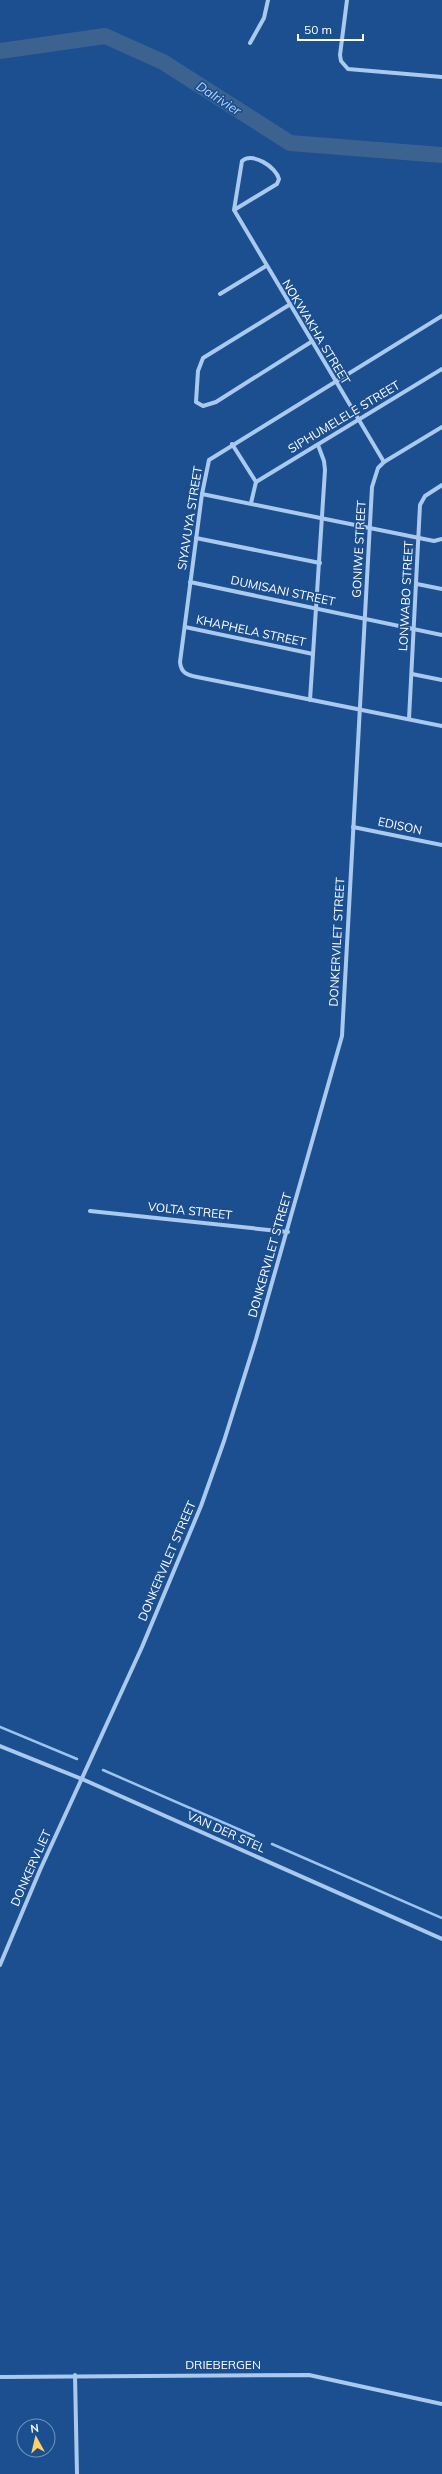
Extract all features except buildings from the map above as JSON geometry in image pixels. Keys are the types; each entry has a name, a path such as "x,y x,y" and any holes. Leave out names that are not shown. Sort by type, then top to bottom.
{"street":[{"path":"250,43 264,18 268,0"},
{"path":"347,0 340,55 344,65 356,71 442,77"},
{"path":"248,158 254,158 274,170 278,179 277,184 234,210 242,161 248,158"},
{"name":"NOKWAKHA STREET","path":"234,210 334,382 384,462"},
{"path":"220,294 266,266"},
{"path":"289,305 203,358 198,371 196,402 203,406 216,402 311,342"},
{"name":"SIYAVUYA STREET","path":"442,316 232,444 209,460 202,494 180,662 182,671 185,674 442,726"},
{"name":"SIPHUMELELE STREET","path":"256,482 442,369"},
{"name":"GONIWE STREET","path":"359,708 374,478 384,462 442,427"},
{"path":"232,444 256,482 251,503"},
{"path":"310,700 323,518 324,466 318,445"},
{"name":"LONWABO STREET","path":"409,719 422,500 442,485"},
{"path":"202,494 434,541 442,540"},
{"path":"196,538 320,563"},
{"name":"DUMISANI STREET","path":"190,582 442,635"},
{"path":"418,584 442,589"},
{"name":"KHAPHELA STREET","path":"185,627 313,654"},
{"path":"412,674 442,680"},
{"name":"DONKERVILET STREET","path":"82,1779 142,1648 201,1506 224,1442 288,1232 342,1036 359,708"},
{"name":"EDISON","path":"353,826 442,845"},
{"name":"VOLTA STREET","path":"90,1211 288,1232"},
{"name":"VAN DER STEL","path":"0,1746 82,1779 442,1939"},
{"name":"DONKERVLIET","path":"0,1965 82,1779"},
{"path":"75,2375 77,2474"},
{"name":"DRIEBERGEN","path":"0,2377 75,2375 309,2375 442,2404"}],"waterway":[{"name":"Dalrivier","path":"0,51 105,36 163,62 290,143 442,155"},
{"path":"0,1727 77,1759"},
{"path":"103,1770 254,1836"},
{"path":"272,1844 442,1918"}]}
